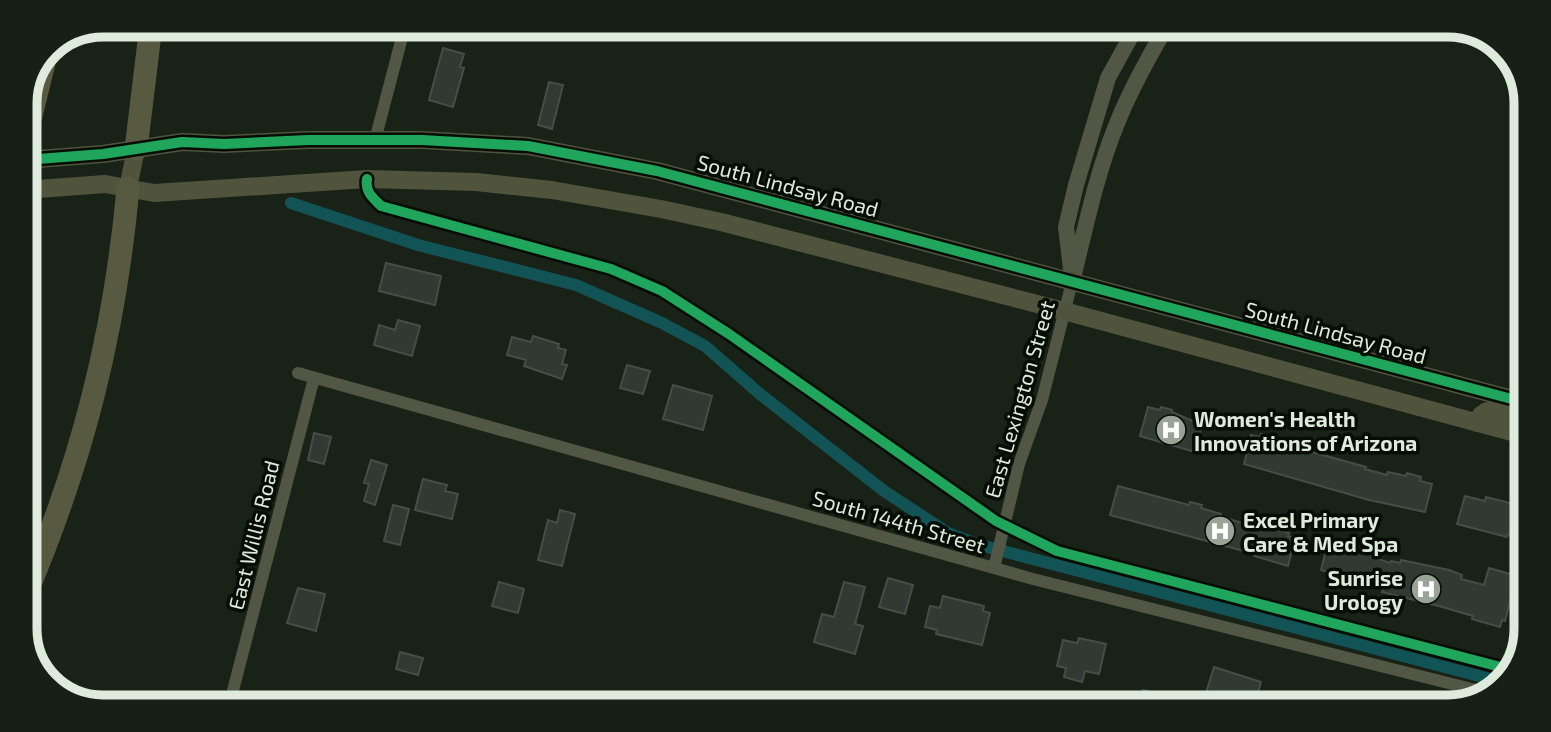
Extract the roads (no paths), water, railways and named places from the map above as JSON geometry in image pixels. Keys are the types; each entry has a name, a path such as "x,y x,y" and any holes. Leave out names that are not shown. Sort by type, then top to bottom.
{"highway":[{"path":"136,149 150,37"},
{"path":"37,565 68,486 93,404 124,235 128,188"}],"main road":[{"name":"South Lindsay Road","path":"37,159 103,154 182,142 224,144 375,140 468,141 528,146 657,171 829,215 1514,400"},
{"path":"128,188 136,149"},
{"path":"37,189 105,184 154,193 380,179 476,181 552,190 721,222 1514,433"},
{"path":"1477,423 1487,411 1514,417"}],"street":[{"path":"375,140 402,37"},
{"path":"1072,282 1066,227 1108,78 1131,37"},
{"path":"1072,282 1116,126 1160,37"},
{"name":"East Lexington Street","path":"995,563 1019,464 1042,400 1072,282"},
{"name":"South 144th Street","path":"298,373 995,563 1475,690"},
{"name":"East Willis Road","path":"232,695 314,378"}],"waterway":[{"path":"291,203 418,245 576,285 662,323 705,346 760,394 884,491 948,533 980,545 1492,679"}],"place":[{"name":"Women's Health Innovations of Arizona","path":"1171,430"},
{"name":"Excel Primary Care & Med Spa","path":"1220,531"},
{"name":"Sunrise Urology","path":"1426,589"}]}
